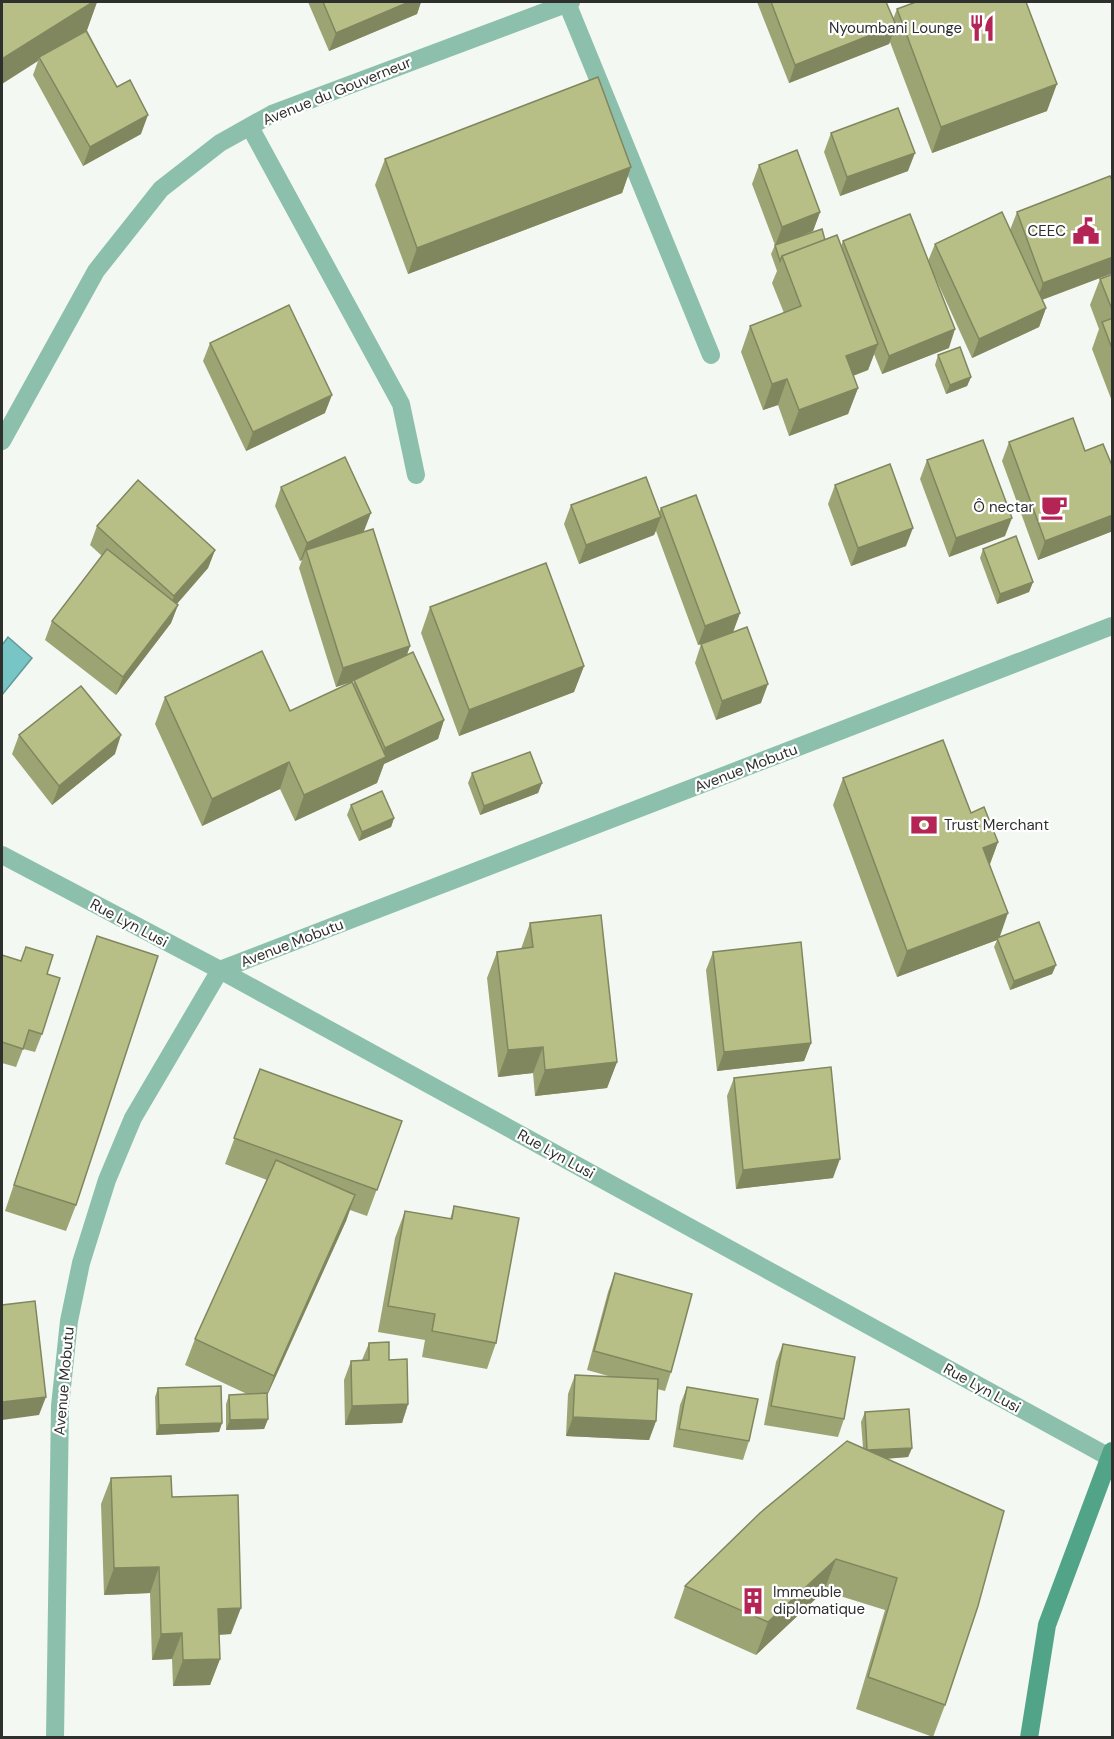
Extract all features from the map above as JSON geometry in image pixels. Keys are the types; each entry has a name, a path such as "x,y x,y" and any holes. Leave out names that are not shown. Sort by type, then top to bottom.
{"street":[{"name":"Avenue du Gouverneur","path":"2,441 96,271 160,189 220,143 272,114 569,2"},
{"path":"569,2 711,355"},
{"path":"250,127 401,404 416,475"},
{"name":"Avenue Mobutu","path":"55,1737 60,1406 69,1321 81,1263 107,1180 133,1118 220,970 1113,626"},
{"name":"Rue Lyn Lusi","path":"2,855 220,970 1111,1454"},
{"path":"1029,1737 1047,1626 1111,1454"}],"water":[{"path":"8,637 32,658 2,695 2,645"}],"building":[{"path":"2,2 93,2 2,59"},
{"path":"323,2 409,2 336,33"},
{"path":"771,2 886,2 896,25 795,65"},
{"path":"916,2 1026,2 1057,84 941,127 897,9"},
{"path":"86,31 117,87 130,80 148,115 90,147 39,57"},
{"path":"598,77 631,167 417,248 385,159"},
{"path":"898,108 915,153 847,177 831,133"},
{"path":"797,150 820,212 782,227 759,165"},
{"path":"1110,176 1113,182 1113,257 1043,283 1017,212"},
{"path":"1002,212 1046,308 979,339 935,244"},
{"path":"910,214 955,329 889,356 843,241"},
{"path":"822,229 825,240 782,256 780,261 775,245"},
{"path":"837,235 878,344 846,356 858,388 799,410 787,379 772,384 750,326 801,306 782,256"},
{"path":"1113,274 1113,312 1100,279"},
{"path":"289,305 332,395 253,432 210,343"},
{"path":"1113,318 1113,351 1102,322"},
{"path":"960,347 971,377 950,385 938,355"},
{"path":"1073,418 1085,451 1103,444 1113,468 1113,515 1045,541 1009,442"},
{"path":"983,440 1012,518 956,538 927,460"},
{"path":"345,457 371,513 307,543 281,487"},
{"path":"890,464 913,528 858,548 835,485"},
{"path":"646,477 661,517 586,545 571,505"},
{"path":"138,480 215,550 174,596 97,526"},
{"path":"696,495 740,613 705,626 661,508"},
{"path":"373,529 410,646 343,668 306,550"},
{"path":"1016,536 1033,582 1000,594 983,549"},
{"path":"107,549 178,605 123,677 52,621"},
{"path":"546,563 584,666 469,710 430,607"},
{"path":"747,627 768,684 722,701 701,644"},
{"path":"262,651 290,711 352,682 386,757 304,795 289,762 212,799 165,697"},
{"path":"413,652 444,720 385,748 354,680"},
{"path":"81,686 121,735 59,786 19,735"},
{"path":"943,740 971,813 984,807 998,842 983,848 1008,913 907,951 843,778"},
{"path":"530,752 542,783 484,806 472,773"},
{"path":"382,791 394,818 362,832 351,805"},
{"path":"601,915 617,1062 545,1070 543,1047 508,1050 497,952 533,947 530,923"},
{"path":"1039,922 1056,965 1014,981 997,938"},
{"path":"97,936 158,956 76,1205 14,1185"},
{"path":"801,942 811,1043 724,1052 713,952"},
{"path":"26,947 53,955 47,974 60,978 42,1034 29,1030 23,1049 2,1042 2,955 21,961"},
{"path":"831,1067 840,1159 743,1170 734,1078"},
{"path":"260,1069 402,1121 377,1190 234,1138"},
{"path":"276,1160 355,1195 274,1376 195,1339"},
{"path":"454,1206 519,1218 496,1343 432,1331 435,1314 388,1306 405,1211 452,1219"},
{"path":"615,1273 692,1294 671,1372 594,1351"},
{"path":"35,1301 46,1397 2,1402 2,1305"},
{"path":"389,1342 389,1360 407,1359 408,1404 352,1406 351,1361 369,1360 369,1343"},
{"path":"783,1344 855,1357 844,1419 771,1406"},
{"path":"575,1375 658,1379 656,1421 573,1417"},
{"path":"221,1386 222,1423 159,1425 158,1388"},
{"path":"687,1387 758,1399 749,1441 679,1429"},
{"path":"267,1393 268,1419 230,1420 229,1395"},
{"path":"909,1409 912,1448 867,1450 865,1412"},
{"name":"Immeuble diplomatique","path":"847,1441 1004,1511 978,1606 945,1705 868,1677 897,1578 836,1559 768,1622 685,1586 760,1513"},
{"path":"171,1476 172,1497 238,1495 241,1608 218,1609 220,1659 183,1660 182,1633 161,1634 159,1567 114,1568 111,1478"}],"place":[{"name":"Nyoumbani Lounge","path":"982,28"},
{"name":"CEEC","path":"1086,231"},
{"name":"Ô nectar","path":"1054,507"},
{"name":"Trust Merchant","path":"924,825"},
{"name":"Immeuble diplomatique","path":"753,1601"}]}
